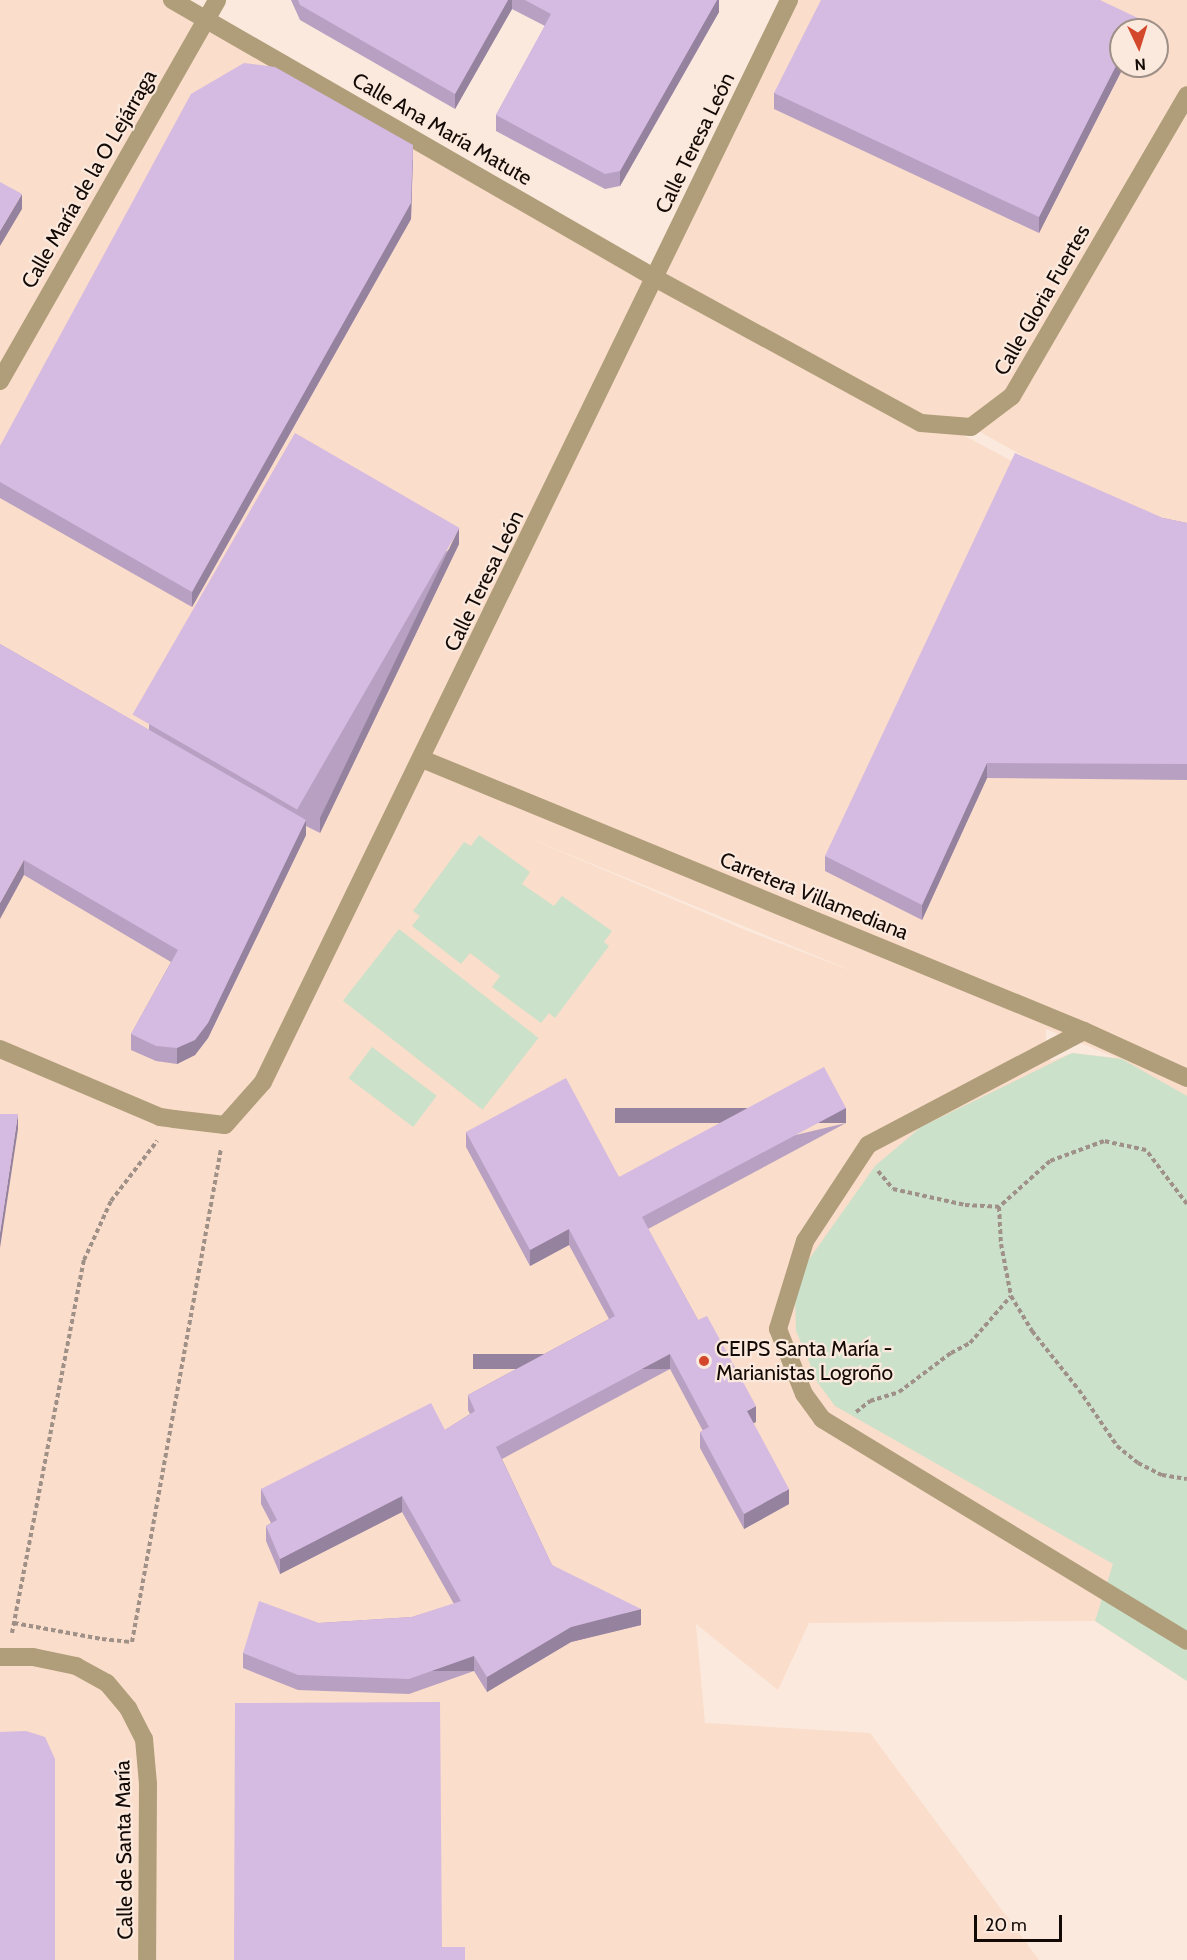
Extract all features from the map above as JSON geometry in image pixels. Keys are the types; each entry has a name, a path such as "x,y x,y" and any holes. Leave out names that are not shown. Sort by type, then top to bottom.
{"street":[{"name":"Calle Ana María Matute","path":"172,0 655,278"},
{"name":"Calle María de la O Lejárraga","path":"0,381 217,0"},
{"name":"Calle Teresa León","path":"225,1125 264,1082 789,0"},
{"name":"Calle Gloria Fuertes","path":"655,278 921,423 971,427 1012,396 1187,97"},
{"name":"Carretera Villamediana","path":"422,759 1084,1031 1187,1078"},
{"path":"1084,1031 868,1145 805,1241 778,1329 804,1394 822,1419 1187,1641"},
{"path":"0,1049 160,1117 225,1125"},
{"name":"Calle de Santa María","path":"4,1657 33,1657 76,1666 107,1683 128,1708 144,1739 148,1784 147,1960"}],"path":[{"path":"4,1657 14,1623 84,1260 111,1202 174,1119"},
{"path":"14,1623 102,1640 132,1642 225,1125"},
{"path":"868,1145 875,1166 893,1190 965,1205 999,1207 1050,1161 1104,1141 1146,1150 1187,1204"},
{"path":"999,1207 1001,1244 1011,1296 1032,1331 1079,1390 1117,1446 1138,1463 1162,1475 1187,1479"},
{"path":"840,1430 870,1401 899,1392 951,1353 970,1343 1011,1296"}],"shaded area":[{"path":"0,0 169,0 654,278 789,0 1187,0 1187,1681 1095,1621 809,1623 778,1690 696,1624 705,1723 870,1733 1039,1960 0,1960","holes":["944,425 971,427 1150,526 1010,460","510,830 865,976 750,932","1046,1029 1117,1058 1072,1053 1051,1061 1046,1051"]}],"green space":[{"path":"479,835 530,872 522,884 554,906 562,896 612,931 604,942 609,946 555,1018 549,1013 541,1023 492,987 500,976 470,953 461,964 412,926 420,916 413,911 464,842 471,846"},
{"path":"399,929 538,1038 482,1110 343,1001"},
{"path":"372,1047 437,1096 413,1127 349,1078"},
{"path":"1072,1053 1122,1059 1187,1096 1187,1681 1095,1621 1113,1564 835,1406 818,1383 796,1331 795,1295 805,1265 875,1166 921,1127"}],"building":[{"path":"298,0 508,0 455,94 300,5"},
{"path":"525,0 717,0 620,171 605,174 496,115 551,14"},
{"path":"821,0 1100,0 1138,18 1109,18 1110,78 1039,217 774,93"},
{"path":"244,63 275,67 413,145 411,203 192,592 0,482 0,446 191,94"},
{"path":"0,182 22,194 0,231"},
{"path":"295,433 460,528 297,809 133,714"},
{"path":"1015,453 1163,518 1187,523 1187,764 987,763 922,905 825,856"},
{"path":"0,644 306,820 208,1023 195,1040 177,1048 156,1046 131,1034 178,950 24,860 0,903"},
{"path":"824,1067 846,1108 642,1217 698,1320 707,1316 756,1406 747,1411 789,1489 744,1514 700,1432 709,1427 670,1354 496,1447 552,1565 641,1609 571,1627 487,1677 474,1656 409,1679 298,1675 243,1653 259,1601 319,1623 412,1617 461,1601 402,1496 280,1559 266,1526 277,1520 261,1489 431,1403 445,1430 475,1411 468,1395 615,1316 569,1229 530,1250 466,1132 566,1078 619,1177"},
{"path":"0,1114 18,1114 0,1233"},
{"path":"440,1702 442,1947 465,1947 465,1960 234,1960 235,1703"},
{"path":"26,1731 45,1737 55,1759 55,1960 0,1960 0,1732"}],"place":[{"name":"CEIPS Santa María - Marianistas Logroño","path":"704,1361"}]}
